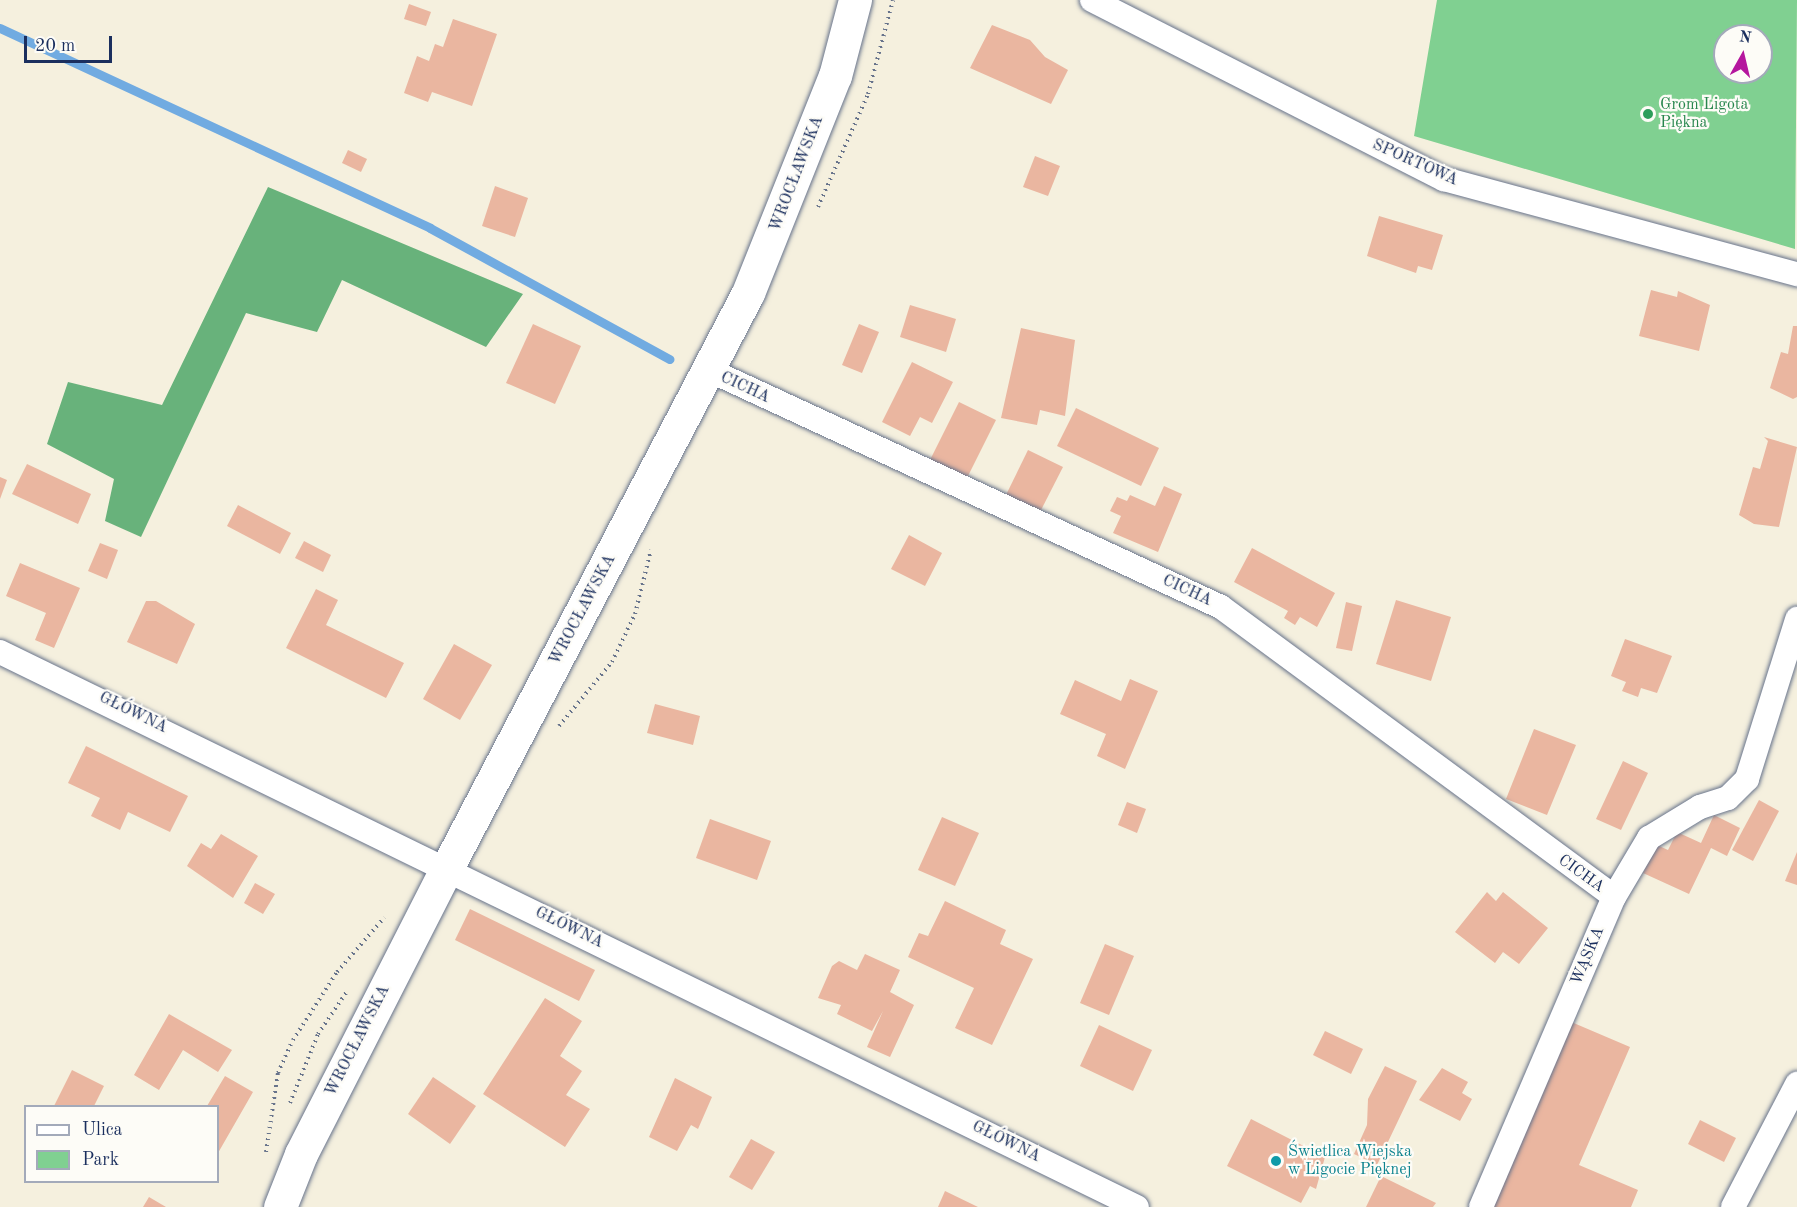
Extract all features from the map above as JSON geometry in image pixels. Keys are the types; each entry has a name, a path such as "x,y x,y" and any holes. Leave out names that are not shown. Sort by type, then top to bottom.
{"main road":[{"name":"WROCŁAWSKA","path":"280,1207 301,1154 447,868 709,370 800,170 835,76 855,0"}],"street":[{"name":"SPORTOWA","path":"1092,0 1444,179 1797,274"},
{"name":"CICHA","path":"709,370 1221,607 1614,897"},
{"name":"WĄSKA","path":"1481,1207 1614,897 1649,838 1700,807 1728,798 1747,779 1797,619"},
{"name":"GŁÓWNA","path":"0,652 447,868 1137,1207"},
{"path":"1733,1207 1797,1084"}],"path":[{"path":"266,1157 278,1073 293,1040 337,972 391,911"}],"green space":[{"name":"Grom Ligota Piękna","path":"1437,0 1797,0 1795,249 1414,136"},
{"path":"268,187 523,294 486,347 342,280 317,332 246,313 141,537 105,521 114,479 47,444 68,382 162,405"}],"building":[{"path":"409,4 431,12 426,26 404,19"},
{"path":"453,19 497,34 472,106 432,92 428,102 404,93 417,56 429,61 435,44 443,47"},
{"path":"992,25 1030,40 1045,57 1068,70 1051,104 970,68"},
{"path":"348,150 367,159 361,172 342,163"},
{"path":"1035,156 1060,166 1048,196 1023,187"},
{"path":"495,186 528,198 515,237 482,226"},
{"path":"1379,216 1443,235 1432,270 1418,266 1416,273 1367,256"},
{"path":"1651,290 1677,297 1678,291 1710,305 1699,351 1639,336"},
{"path":"910,305 956,319 946,352 900,337"},
{"path":"533,324 581,346 555,404 506,383"},
{"path":"859,324 879,332 862,373 842,365"},
{"path":"1793,326 1797,326 1797,397 1793,399 1770,388 1781,352 1788,354"},
{"path":"1021,328 1075,340 1065,416 1040,410 1037,425 1001,418"},
{"path":"912,362 953,382 932,423 920,417 910,436 882,422"},
{"path":"959,402 996,420 967,478 930,460"},
{"path":"1076,408 1159,448 1141,486 1057,446"},
{"path":"1764,437 1797,447 1779,527 1754,524 1739,515 1753,467 1760,469 1768,441"},
{"path":"1028,450 1063,467 1039,514 1005,497"},
{"path":"27,464 91,494 78,524 12,494"},
{"path":"0,477 7,480 0,499"},
{"path":"1164,486 1182,494 1158,552 1113,533 1121,516 1110,511 1117,497 1127,501 1130,495 1155,506"},
{"path":"238,505 291,533 280,554 227,526"},
{"path":"909,535 942,553 925,586 891,569"},
{"path":"304,541 331,555 323,572 295,558"},
{"path":"100,543 118,550 107,579 88,571"},
{"path":"1252,548 1335,593 1317,627 1300,617 1295,625 1284,618 1288,611 1234,582"},
{"path":"20,563 80,588 54,648 35,640 46,613 6,596"},
{"path":"316,589 338,600 326,625 404,663 386,698 286,648"},
{"path":"1396,600 1451,617 1431,681 1376,664"},
{"path":"146,601 156,601 195,624 177,664 127,642"},
{"path":"1346,602 1362,606 1352,651 1336,648"},
{"path":"1625,639 1672,656 1657,693 1641,688 1638,697 1622,691 1626,682 1611,676"},
{"path":"454,644 492,665 460,720 423,699"},
{"path":"1130,679 1158,691 1125,769 1097,756 1106,734 1060,714 1075,680 1121,701"},
{"path":"655,704 700,716 693,745 647,733"},
{"path":"1534,729 1576,745 1547,815 1506,799"},
{"path":"86,746 188,796 170,832 128,812 120,830 91,816 100,798 68,783"},
{"path":"1623,761 1648,773 1621,830 1596,819"},
{"path":"1759,800 1779,811 1753,861 1732,850"},
{"path":"1127,802 1146,809 1137,833 1118,825"},
{"path":"1714,815 1740,828 1727,856 1711,848 1689,894 1643,873 1657,845 1668,850 1677,832 1701,843"},
{"path":"942,817 979,833 955,886 918,870"},
{"path":"710,819 771,841 757,880 696,858"},
{"path":"221,834 258,856 233,898 187,866 201,843 211,849"},
{"path":"1797,852 1797,885 1785,881"},
{"path":"255,883 275,894 263,914 244,903"},
{"path":"1487,892 1496,901 1503,892 1548,928 1519,964 1503,952 1495,963 1455,932"},
{"path":"945,901 1006,930 1000,944 1033,959 992,1045 955,1028 974,988 908,957 919,933 928,936"},
{"path":"470,909 595,970 579,1001 455,940"},
{"path":"1105,944 1134,956 1109,1015 1080,1003"},
{"path":"865,954 900,970 890,992 914,1005 890,1057 867,1047 883,1011 872,1031 837,1014 841,1005 818,998 832,966 839,961 857,970"},
{"path":"545,998 582,1021 560,1056 582,1071 566,1095 590,1109 565,1147 483,1094"},
{"path":"169,1014 232,1050 218,1072 183,1050 159,1090 134,1075"},
{"path":"1569,1021 1630,1047 1579,1165 1638,1190 1631,1207 1490,1207"},
{"path":"1099,1025 1152,1050 1133,1091 1080,1066"},
{"path":"1325,1031 1363,1049 1351,1074 1313,1055"},
{"path":"1385,1066 1417,1081 1377,1165 1354,1154 1367,1125 1368,1099"},
{"path":"1442,1068 1468,1082 1462,1093 1472,1099 1460,1121 1419,1100"},
{"path":"72,1070 104,1086 94,1105 54,1105"},
{"path":"225,1076 253,1092 219,1151 219,1105 208,1105"},
{"path":"433,1077 476,1106 450,1144 408,1114"},
{"path":"675,1078 712,1097 698,1129 691,1125 677,1151 649,1137"},
{"name":"Świetlica Wiejska w Ligocie Pięknej","path":"1251,1119 1325,1157 1316,1189 1310,1186 1301,1203 1227,1166"},
{"path":"1700,1120 1736,1138 1724,1162 1688,1144"},
{"path":"751,1139 775,1152 752,1190 729,1177"},
{"path":"1381,1176 1436,1203 1433,1207 1366,1207"},
{"path":"945,1191 978,1207 938,1207"},
{"path":"149,1197 166,1207 143,1207"}],"waterway":[{"path":"0,28 430,228 669,359"}],"place":[{"name":"Grom Ligota Piękna","path":"1648,114"},
{"name":"Świetlica Wiejska w Ligocie Pięknej","path":"1276,1161"}]}
